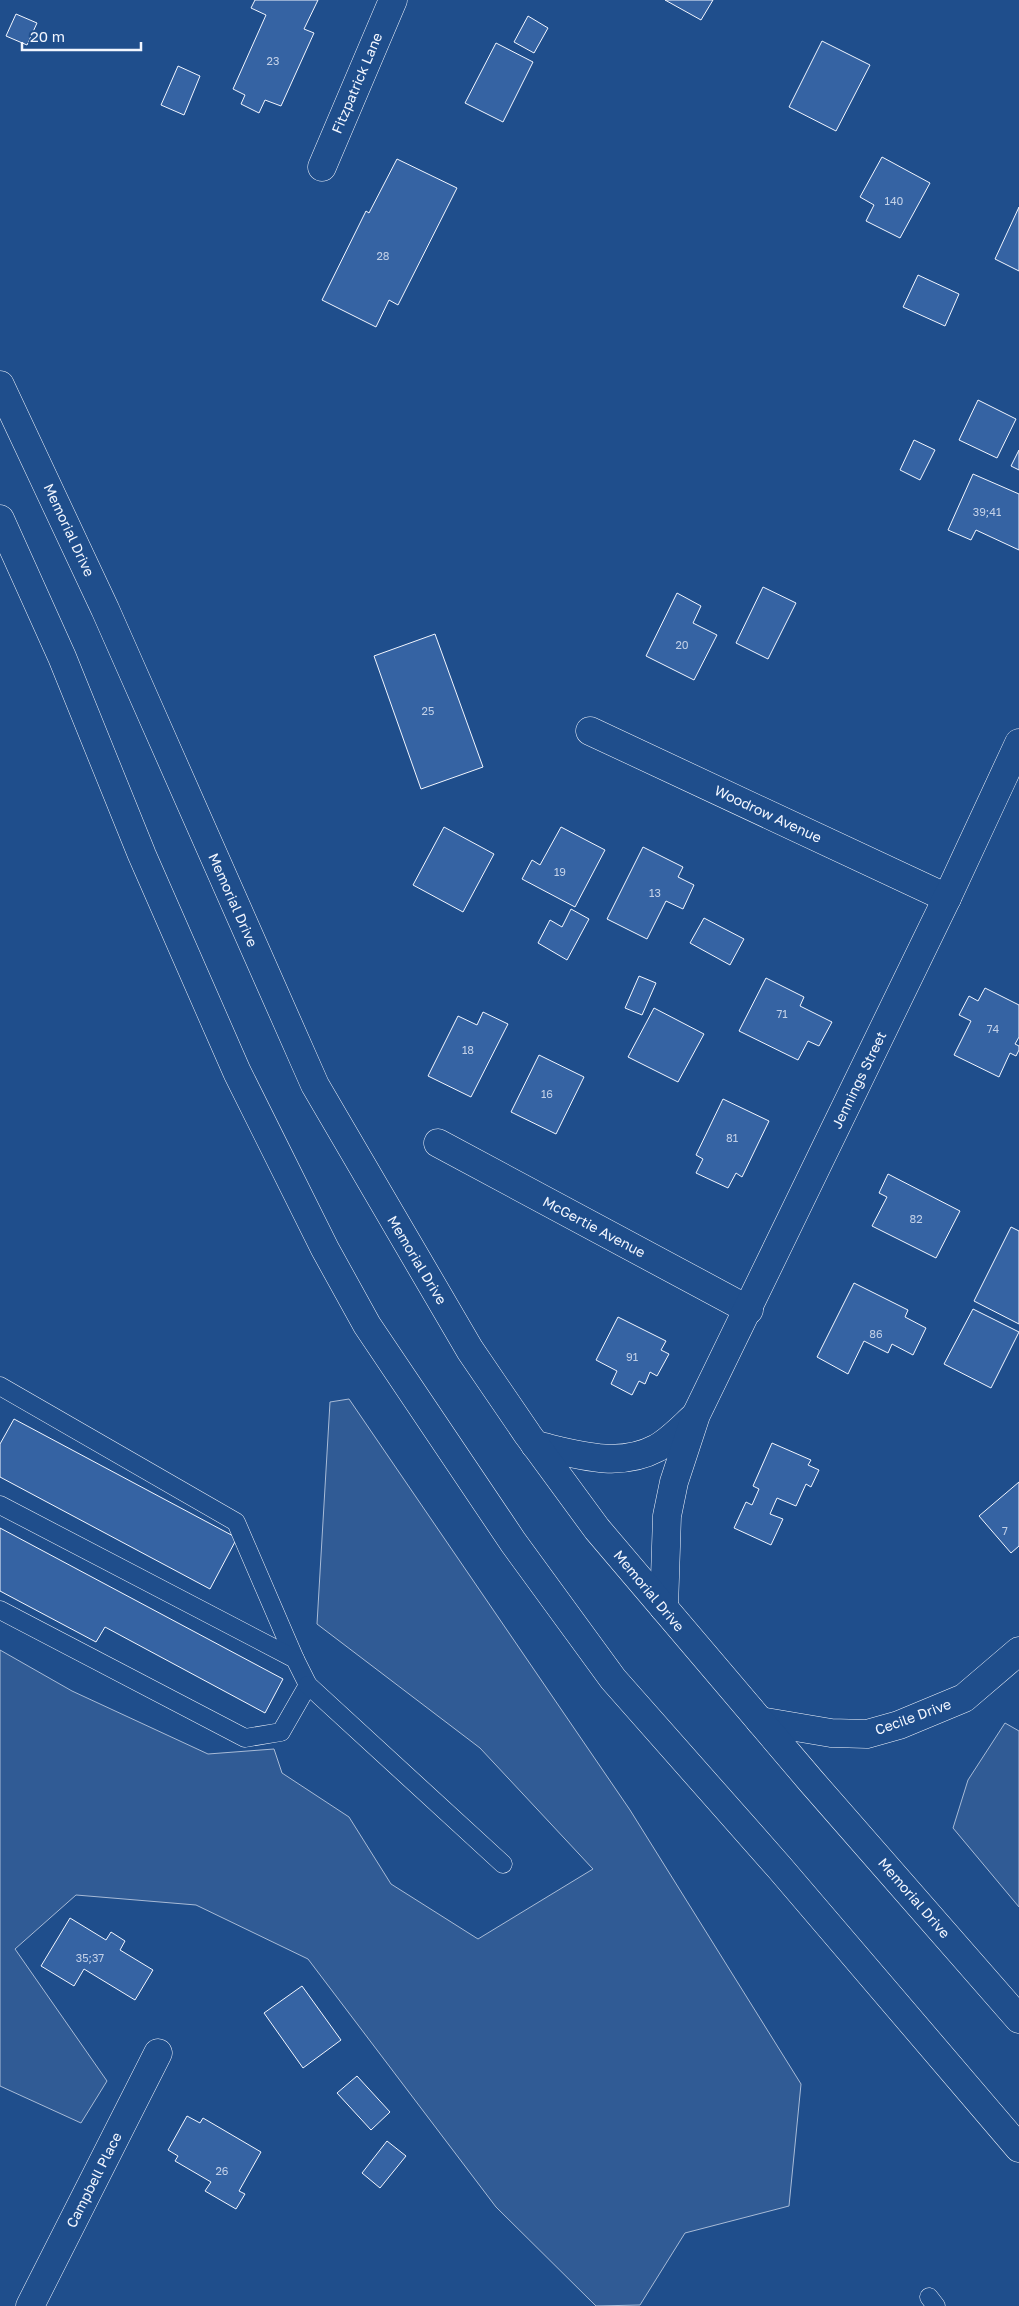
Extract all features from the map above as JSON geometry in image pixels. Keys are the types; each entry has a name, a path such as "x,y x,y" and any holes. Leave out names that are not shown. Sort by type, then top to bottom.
{"main road":[{"name":"Fitzpatrick Lane","path":"322,167 393,0"},
{"name":"Memorial Drive","path":"0,385 106,609 315,1085 470,1350 535,1445 597,1529 760,1721 1019,2019"},
{"path":"0,519 62,657 142,855 233,1063 308,1216 367,1325 513,1542 614,1678 779,1867 1019,2148"},
{"name":"Woodrow Avenue","path":"590,731 947,898"},
{"name":"Jennings Street","path":"664,1608 667,1516 674,1482 696,1414 749,1310 947,898 1019,743"},
{"name":"McGertie Avenue","path":"438,1143 749,1310"},
{"name":"Jennings Street","path":"535,1445 589,1458 617,1459 631,1457 657,1448 671,1438 696,1414"},
{"name":"Cecile Drive","path":"760,1721 832,1733 867,1734 899,1726 964,1698 1019,1651"},
{"name":"Campbell Place","path":"30,2306 158,2053"}],"lane":[{"path":"0,1386 236,1522 308,1685 503,1864"},
{"path":"0,1505 295,1659"},
{"path":"0,1610 245,1738 281,1732 308,1685"}],"shaded area":[{"path":"349,1399 630,1810 801,2084 789,2206 685,2233 640,2305 596,2306 496,2207 308,1959 196,1905 76,1895 15,1949 107,2081 81,2123 0,2086 0,1650 72,1691 208,1754 274,1749 282,1773 349,1817 391,1884 478,1939 593,1869 480,1748 317,1624 330,1402"},
{"path":"1005,1723 1019,1731 1019,1907 953,1828 968,1780"}],"building":[{"path":"255,0 318,0 304,29 314,33 281,106 265,100 259,113 241,104 245,95 233,89 266,15 251,8"},
{"path":"665,0 713,0 701,20"},
{"path":"16,14 37,23 27,45 6,36"},
{"path":"528,16 548,28 534,53 514,42"},
{"path":"822,41 870,65 836,131 789,107"},
{"path":"496,43 533,62 503,122 465,103"},
{"path":"178,66 200,76 184,115 161,105"},
{"path":"882,157 930,183 900,238 866,221 874,205 860,197"},
{"path":"397,159 457,188 398,305 389,300 376,327 322,300 366,211 369,213"},
{"path":"1019,207 1019,271 995,259"},
{"path":"918,275 959,294 945,326 903,307"},
{"path":"978,400 1016,419 997,458 959,440"},
{"path":"914,440 935,450 920,480 900,470"},
{"path":"1019,450 1019,470 1011,466"},
{"path":"973,474 1019,494 1019,550 976,530 971,540 948,530"},
{"path":"763,587 796,603 768,659 736,643"},
{"path":"677,593 701,606 693,623 717,635 694,680 646,656"},
{"path":"435,634 483,767 421,789 374,656"},
{"path":"444,827 494,854 463,912 413,885"},
{"path":"561,827 605,850 575,907 522,879 532,860 540,865"},
{"path":"643,847 683,867 678,877 694,885 683,909 666,901 647,939 607,919"},
{"path":"571,909 589,919 567,960 538,943 550,920 562,927"},
{"path":"704,918 744,939 730,965 690,943"},
{"path":"639,976 656,983 642,1015 625,1008"},
{"path":"766,978 804,997 800,1006 832,1022 819,1046 808,1041 798,1060 739,1031"},
{"path":"985,988 1019,1005 1019,1037 1015,1044 1019,1046 1019,1050 1016,1056 1010,1053 999,1077 954,1055 971,1021 959,1015 969,996 978,1001"},
{"path":"654,1008 704,1034 678,1082 628,1057"},
{"path":"483,1012 508,1024 471,1097 428,1076 458,1016 477,1025"},
{"path":"539,1055 584,1077 556,1134 511,1112"},
{"path":"723,1099 769,1121 742,1177 736,1173 728,1188 696,1173 703,1159 696,1155"},
{"path":"888,1174 960,1211 936,1258 872,1226 887,1197 879,1193"},
{"path":"1011,1227 1019,1231 1019,1324 974,1301"},
{"path":"854,1283 908,1310 905,1317 926,1328 913,1355 892,1344 888,1353 864,1341 848,1374 817,1357"},
{"path":"973,1309 1019,1332 991,1388 944,1364"},
{"path":"618,1317 666,1341 661,1350 669,1354 657,1376 650,1372 645,1384 639,1381 632,1395 611,1384 617,1371 596,1360"},
{"path":"14,1419 237,1538 210,1589 0,1477 0,1444"},
{"path":"772,1443 811,1460 808,1465 819,1470 811,1487 806,1484 796,1506 777,1498 770,1514 783,1519 771,1545 734,1528 746,1502 752,1505 759,1489 753,1486"},
{"path":"1019,1482 1019,1546 1011,1553 979,1516"},
{"path":"0,1528 283,1679 265,1713 105,1627 96,1642 0,1591"},
{"path":"70,1918 106,1940 111,1932 125,1941 120,1950 153,1970 135,2000 84,1969 74,1986 41,1966"},
{"path":"302,1986 341,2040 303,2068 264,2013"},
{"path":"357,2076 390,2112 371,2130 337,2093"},
{"path":"187,2116 200,2123 203,2118 261,2152 239,2191 245,2194 236,2209 205,2191 211,2182 175,2161 178,2156 168,2150"},
{"path":"387,2141 406,2156 380,2188 362,2173"}]}
